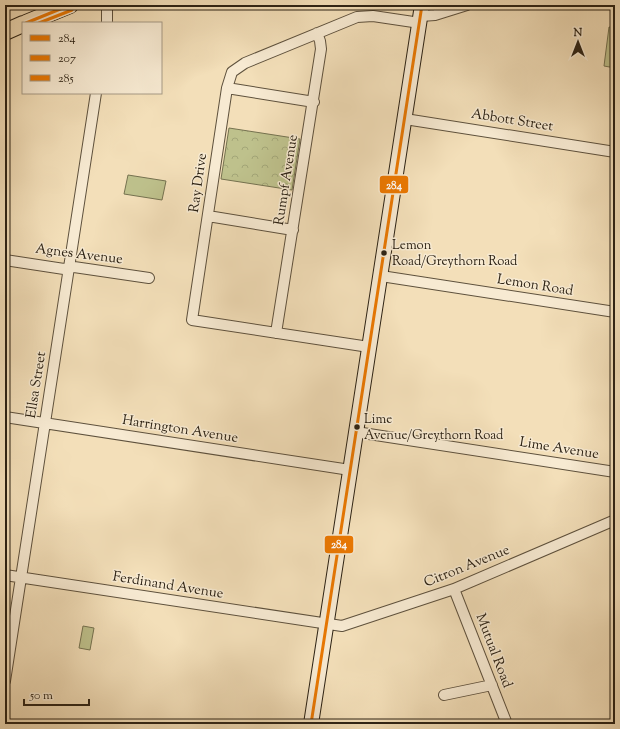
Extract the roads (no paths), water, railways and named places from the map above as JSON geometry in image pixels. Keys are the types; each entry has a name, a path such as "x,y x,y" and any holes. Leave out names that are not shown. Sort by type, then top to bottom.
{"main road":[{"path":"28,22 48,9 70,5"},
{"path":"311,724 421,15"},
{"path":"5,32 22,24"}],"street":[{"path":"106,22 107,5"},
{"name":"Ray Drive","path":"369,347 192,320 230,76 239,66 316,33 362,16 435,15 467,5"},
{"name":"Rumpf Avenue","path":"276,333 314,102 321,49 320,41 316,33"},
{"path":"227,88 314,102"},
{"name":"Ellsa Street","path":"5,681 96,94"},
{"name":"Abbott Street","path":"405,119 615,152"},
{"path":"208,216 293,230"},
{"name":"Agnes Avenue","path":"5,260 69,268 74,267 149,278"},
{"name":"Lemon Road","path":"380,276 615,312"},
{"name":"Harrington Avenue","path":"5,417 350,470"},
{"name":"Lime Avenue","path":"356,432 615,472"},
{"name":"Citron Avenue","path":"326,624 346,626 454,589 615,520"},
{"name":"Ferdinand Avenue","path":"5,575 326,624"},
{"name":"Mutual Road","path":"454,589 507,724"},
{"path":"444,696 492,685"}],"place":[{"name":"Lemon Road/Greythorn Road","path":"384,253"},
{"name":"Lime Avenue/Greythorn Road","path":"357,427"}]}
